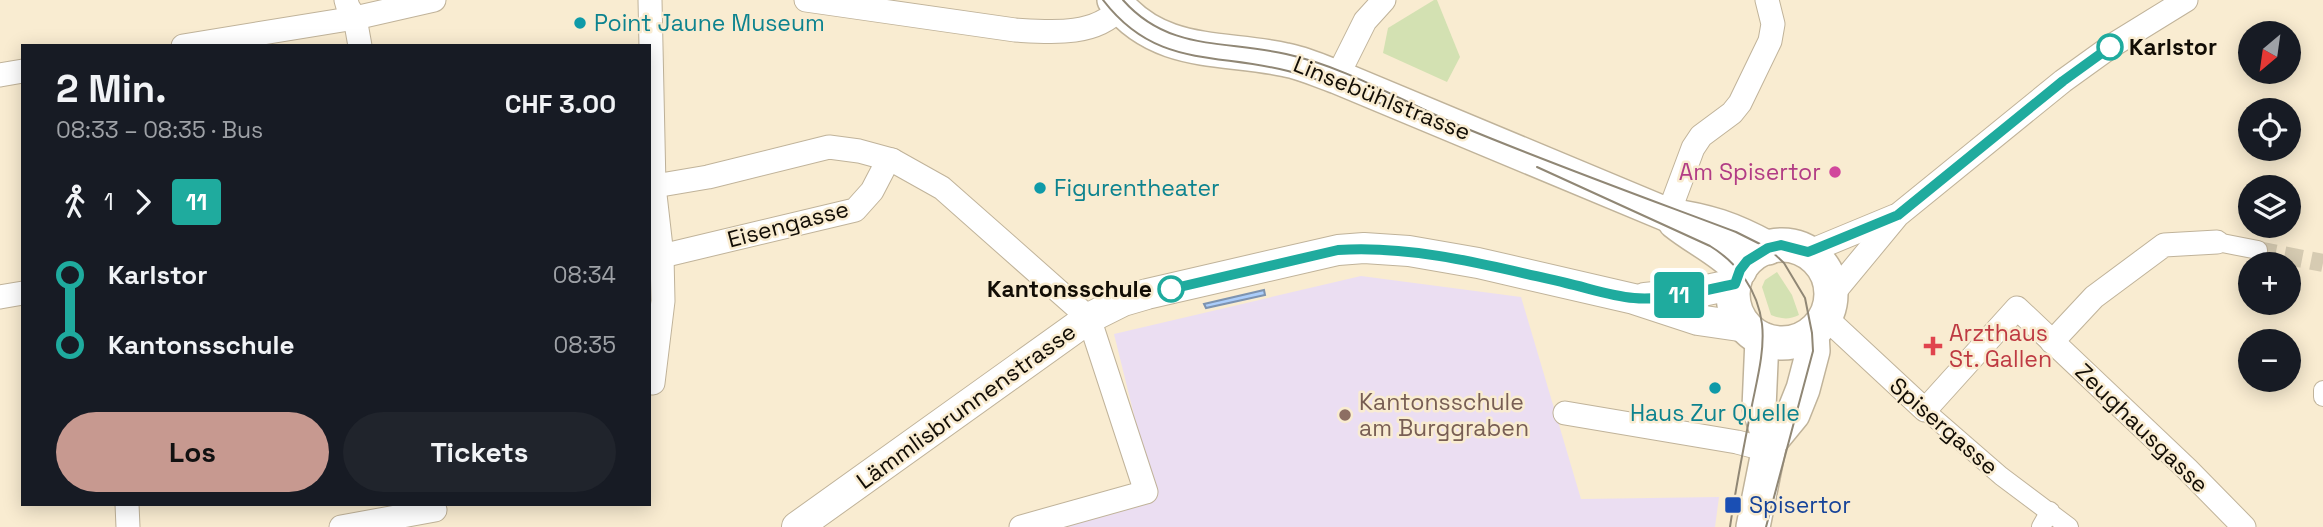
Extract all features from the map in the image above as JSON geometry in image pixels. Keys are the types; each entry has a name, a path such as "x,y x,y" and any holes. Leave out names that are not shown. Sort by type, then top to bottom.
{"main road":[{"name":"Linsebühlstrasse","path":"1117,4 1146,29 1177,43 1206,51 1288,60 1337,77 1668,215 1704,220 1768,248"},
{"name":"Linsebühlstrasse","path":"1668,215 1695,239 1720,252 1737,277"},
{"path":"1753,527 1769,446 1793,414 1803,389 1823,316 1826,271 1808,252 1781,245 1756,253 1737,277 1734,304 1754,333 1774,343 1801,340 1823,316"},
{"path":"1754,333 1759,408 1769,446"}],"street":[{"path":"192,44 350,9 434,0"},
{"path":"650,0 650,44"},
{"name":"Linsebühlstrasse","path":"806,0 1015,30 1047,31 1069,30 1103,23 1117,4"},
{"path":"1337,77 1365,21 1384,0"},
{"path":"1668,215 1693,148 1701,136 1732,113 1740,103 1770,41 1773,24 1767,0"},
{"path":"1823,316 1898,215 2063,81 2113,45 2186,0"},
{"path":"350,9 359,44"},
{"path":"0,75 21,71"},
{"path":"651,94 652,187 663,256 663,301 653,383"},
{"path":"652,187 708,177 829,147 859,150 892,160 942,188 1088,318 1146,492 1021,527"},
{"name":"Eisengasse","path":"663,256 855,210 872,191 885,166 892,160"},
{"path":"1808,252 1898,215"},
{"path":"2052,342 2094,297 2164,245 2217,242 2258,250"},
{"name":"Lämmlisbrunnenstrasse","path":"797,527 1088,318 1123,301 1147,294 1338,250 1364,248 1409,251 1478,263 1634,299 1698,320 1754,333"},
{"name":"Lämmlisbrunnenstrasse","path":"1634,299 1693,293 1737,277"},
{"path":"0,297 21,293"},
{"name":"Zeughausgasse","path":"1925,410 2017,309 2187,469 2244,527"},
{"name":"Spisergasse","path":"1823,316 2001,476 2069,527"},
{"path":"2323,390 2323,397"},
{"path":"1565,413 1769,446"},
{"path":"127,506 128,527"},
{"path":"2041,527 2050,511"},
{"path":"341,527 436,514"}],"shaded area":[{"name":"Kantonsschule am Burggraben","path":"1361,276 1521,297 1581,499 1719,497 1715,527 1052,527 1154,496 1114,334"}],"green space":[{"path":"1437,0 1460,57 1447,82 1383,53 1388,28"},
{"path":"1777,272 1792,295 1799,315 1792,318 1771,315 1762,287 1765,280"}],"water":[{"path":"1264,290 1265,295 1206,308 1204,304"}],"tunnel":[{"path":"2258,250 2323,263"}],"tram line":[{"path":"1103,0 1123,22 1144,38 1166,48 1261,65 1309,77 1450,132"},
{"path":"1123,0 1141,17 1179,36 1286,54 1330,67 1458,125 1736,232 1768,248 1784,263 1805,298 1813,351 1766,527"},
{"path":"1537,167 1710,246 1738,269 1751,289 1760,312 1762,344 1730,527"}],"bus line":[{"name":"11","path":"1171,289 1338,250 1364,248 1409,251 1478,263 1634,299 1693,293 1735,284 1740,270 1756,253 1781,245 1808,252 1898,215 2063,81 2110,47"}],"place":[{"name":"Point Jaune Museum","path":"580,23"},
{"name":"Karlstor","path":"2110,47"},
{"name":"Am Spisertor","path":"1835,172"},
{"name":"Figurentheater","path":"1040,188"},
{"name":"Kantonsschule","path":"1171,289"},
{"name":"Arzthaus St. Gallen","path":"1933,346"},
{"name":"Haus Zur Quelle","path":"1715,388"},
{"name":"Kantonsschule am Burggraben","path":"1345,415"},
{"name":"Spisertor","path":"1733,505"}]}
